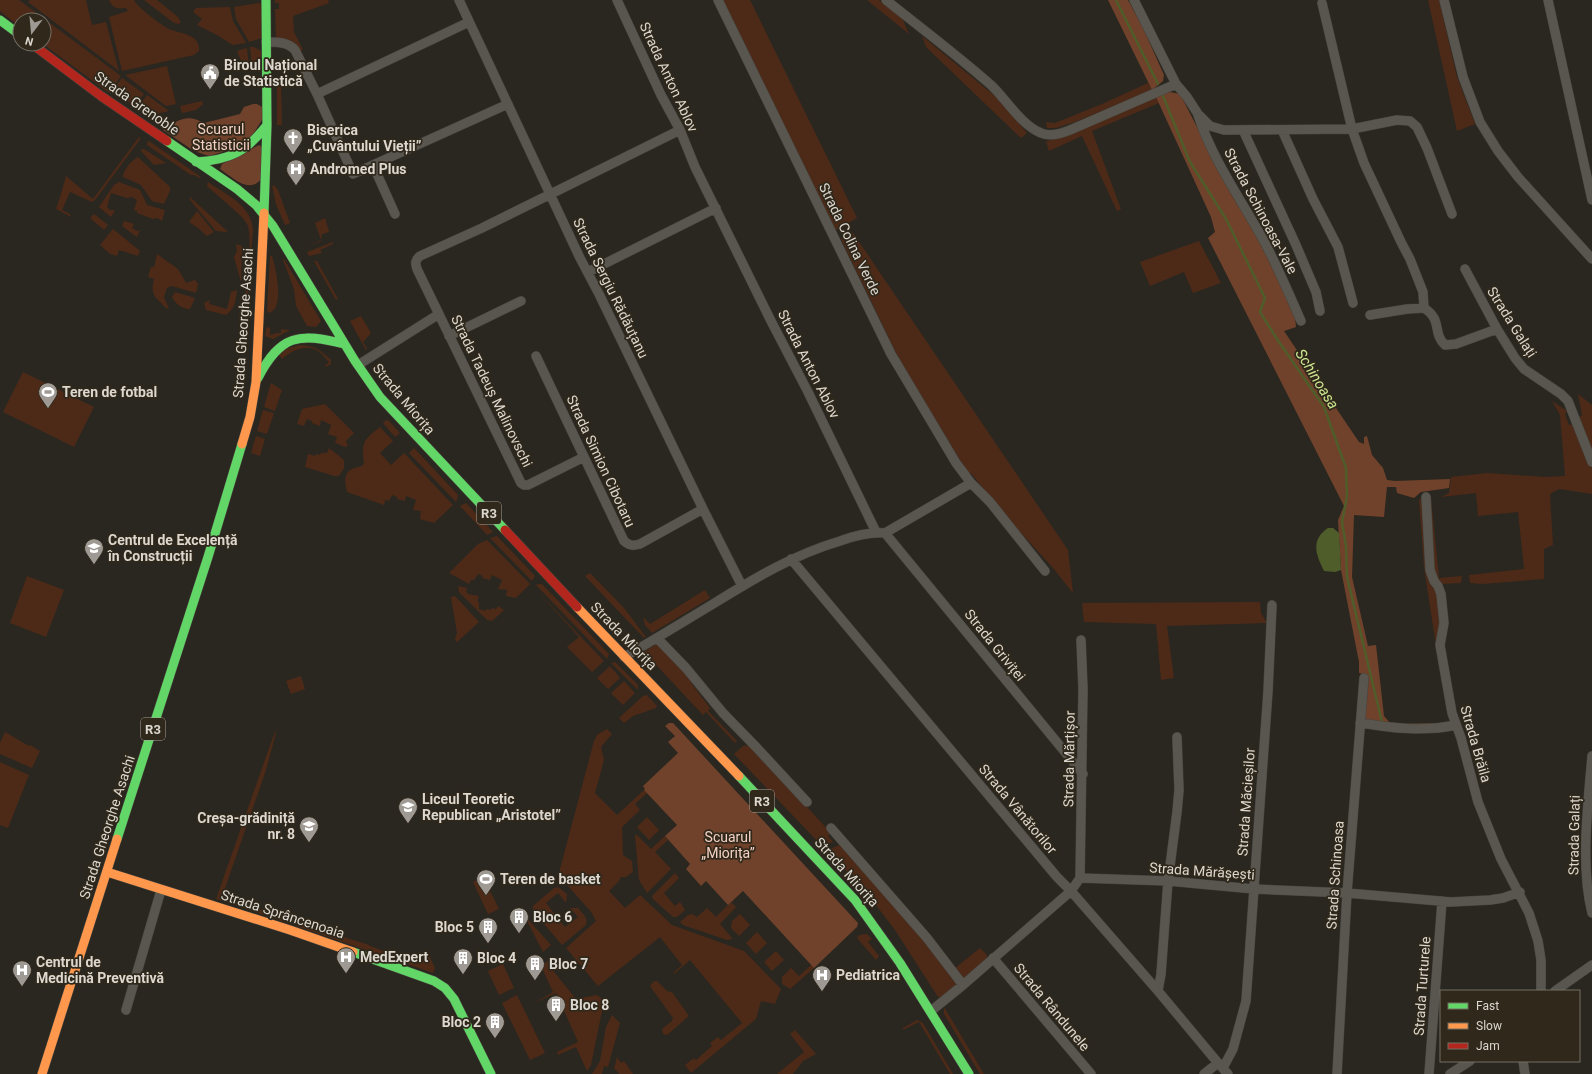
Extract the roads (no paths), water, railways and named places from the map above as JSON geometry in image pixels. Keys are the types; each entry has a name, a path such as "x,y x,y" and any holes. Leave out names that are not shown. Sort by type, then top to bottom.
{"main road":[{"name":"Strada Gheorghe Asachi","path":"42,1074 222,514 250,417 256,382 256,353 262,269 267,125 266,0"},
{"path":"0,20 12,29"},
{"name":"Strada Grenoble","path":"43,52 101,96 248,196 264,213"},
{"path":"196,162 219,160 238,154 253,143 267,125"},
{"name":"Strada Miorița","path":"264,213 344,344 375,391 392,411 624,657 672,705 851,895 871,920 931,1010 969,1074"},
{"name":"R3","path":"256,382 267,359 274,350 290,340 300,337 316,337 344,344"},
{"name":"Strada Sprâncenoaia","path":"107,872 290,930 442,985 454,998 491,1074"}],"street":[{"name":"Strada Sergiu Rădăuțanu","path":"459,0 549,194 702,509 742,586"},
{"name":"Strada Anton Ablov","path":"617,0 661,95 680,130 695,167 755,289 881,533"},
{"name":"Strada Colina Verde","path":"718,0 891,354 956,463 971,483"},
{"path":"886,0 991,85 1028,125 1046,135 1070,130 1176,84"},
{"name":"Strada Schinoasa-Vale","path":"1134,0 1176,84 1198,114 1210,126 1224,130 1352,129 1397,120 1410,121 1417,127 1427,148 1452,214"},
{"path":"1444,0 1463,77 1480,122 1498,151 1518,177 1592,259"},
{"path":"1548,0 1592,200"},
{"path":"1322,3 1352,129 1364,163 1410,259 1423,292 1424,308 1433,316 1441,341 1445,345 1456,344 1497,329"},
{"path":"317,94 469,22"},
{"path":"266,42 285,44 293,48 317,94 353,174 508,104"},
{"name":"Strada Schinoasa-Vale","path":"1198,114 1204,135 1229,183 1261,236 1301,321"},
{"path":"549,194 680,130"},
{"name":"Strada Schinoasa-Vale","path":"1243,130 1299,251 1316,292 1320,310"},
{"path":"1282,130 1313,199 1338,247 1353,303"},
{"path":"373,165 395,214"},
{"name":"Strada Tadeuș Malinovschi","path":"549,194 482,228 420,256 416,259 415,264 521,483 528,485 584,457"},
{"path":"588,272 716,208"},
{"name":"Strada Galați","path":"1465,269 1497,329 1515,358 1524,369 1561,394 1568,401 1592,462"},
{"path":"449,336 521,301"},
{"path":"1370,315 1424,308"},
{"path":"358,365 439,314"},
{"name":"Strada Simion Cibotaru","path":"536,356 622,538 630,545 634,546 640,544 702,509"},
{"path":"624,657 767,571 791,559 829,544 853,537 881,533 971,483 990,502 1045,571"},
{"name":"Strada Brăila","path":"1426,497 1430,570 1441,594 1444,623 1440,645 1452,713 1461,738 1478,802 1501,859 1520,892 1529,913 1538,941 1541,960 1541,990"},
{"name":"Strada Griviței","path":"881,533 1083,774"},
{"name":"Strada Vânătorilor","path":"791,559 1057,877 1071,891 1223,1068"},
{"name":"Strada Măcieșilor","path":"1223,1068 1233,1050 1246,1001 1268,691 1272,605"},
{"name":"Strada Miorița","path":"657,638 686,668 723,713 758,748 807,802"},
{"name":"Strada Mărțișor","path":"1080,878 1083,774 1083,689 1081,640"},
{"name":"Strada Schinoasa","path":"1337,1074 1347,894 1364,678"},
{"path":"1360,723 1396,729 1418,730 1456,725"},
{"path":"1158,992 1161,974 1168,881 1179,790 1177,737"},
{"name":"Strada Galați","path":"1592,756 1586,828 1586,852 1589,897 1592,913"},
{"name":"Strada Miorița","path":"831,828 927,938 962,986"},
{"path":"931,1010 962,986 1071,891 1080,878"},
{"name":"Strada Mărășești","path":"1080,878 1168,881 1254,889 1442,901 1490,900 1503,898 1520,892"},
{"path":"126,1010 161,890"},
{"name":"Strada Turturele","path":"1429,1074 1442,901"},
{"name":"Strada Rândunele","path":"993,958 1091,1074"},
{"path":"1556,990 1592,965"},
{"path":"1450,1074 1468,1062"},
{"path":"1523,1062 1525,1074"},
{"path":"1204,1074 1223,1068"}],"waterway":[{"name":"Schinoasa","path":"1116,0 1158,84"},
{"name":"Schinoasa","path":"1163,96 1190,162 1226,219 1265,298 1260,312 1324,407 1346,468 1347,497 1342,522 1346,546 1347,577 1382,722"}],"place":[{"name":"Biroul Național de Statistică","path":"210,90"},
{"name":"Biserica „Cuvântului Vieții”","path":"293,155"},
{"name":"Andromed Plus","path":"296,186"},
{"name":"Teren de fotbal","path":"48,409"},
{"name":"Centrul de Excelență în Construcții","path":"94,565"},
{"name":"Liceul Teoretic Republican „Aristotel”","path":"408,824"},
{"name":"Creșa-grădiniță nr. 8","path":"309,843"},
{"name":"Teren de basket","path":"486,896"},
{"name":"Bloc 6","path":"519,934"},
{"name":"Bloc 5","path":"488,944"},
{"name":"MedExpert","path":"346,974"},
{"name":"Bloc 4","path":"463,975"},
{"name":"Bloc 7","path":"535,981"},
{"name":"Centrul de Medicină Preventivă","path":"22,987"},
{"name":"Pediatrica","path":"822,992"},
{"name":"Bloc 8","path":"556,1022"},
{"name":"Bloc 2","path":"495,1039"}],"park label":[{"name":"Scuarul Statisticii","path":"221,138"},
{"name":"Scuarul „Miorița”","path":"728,846"}]}
